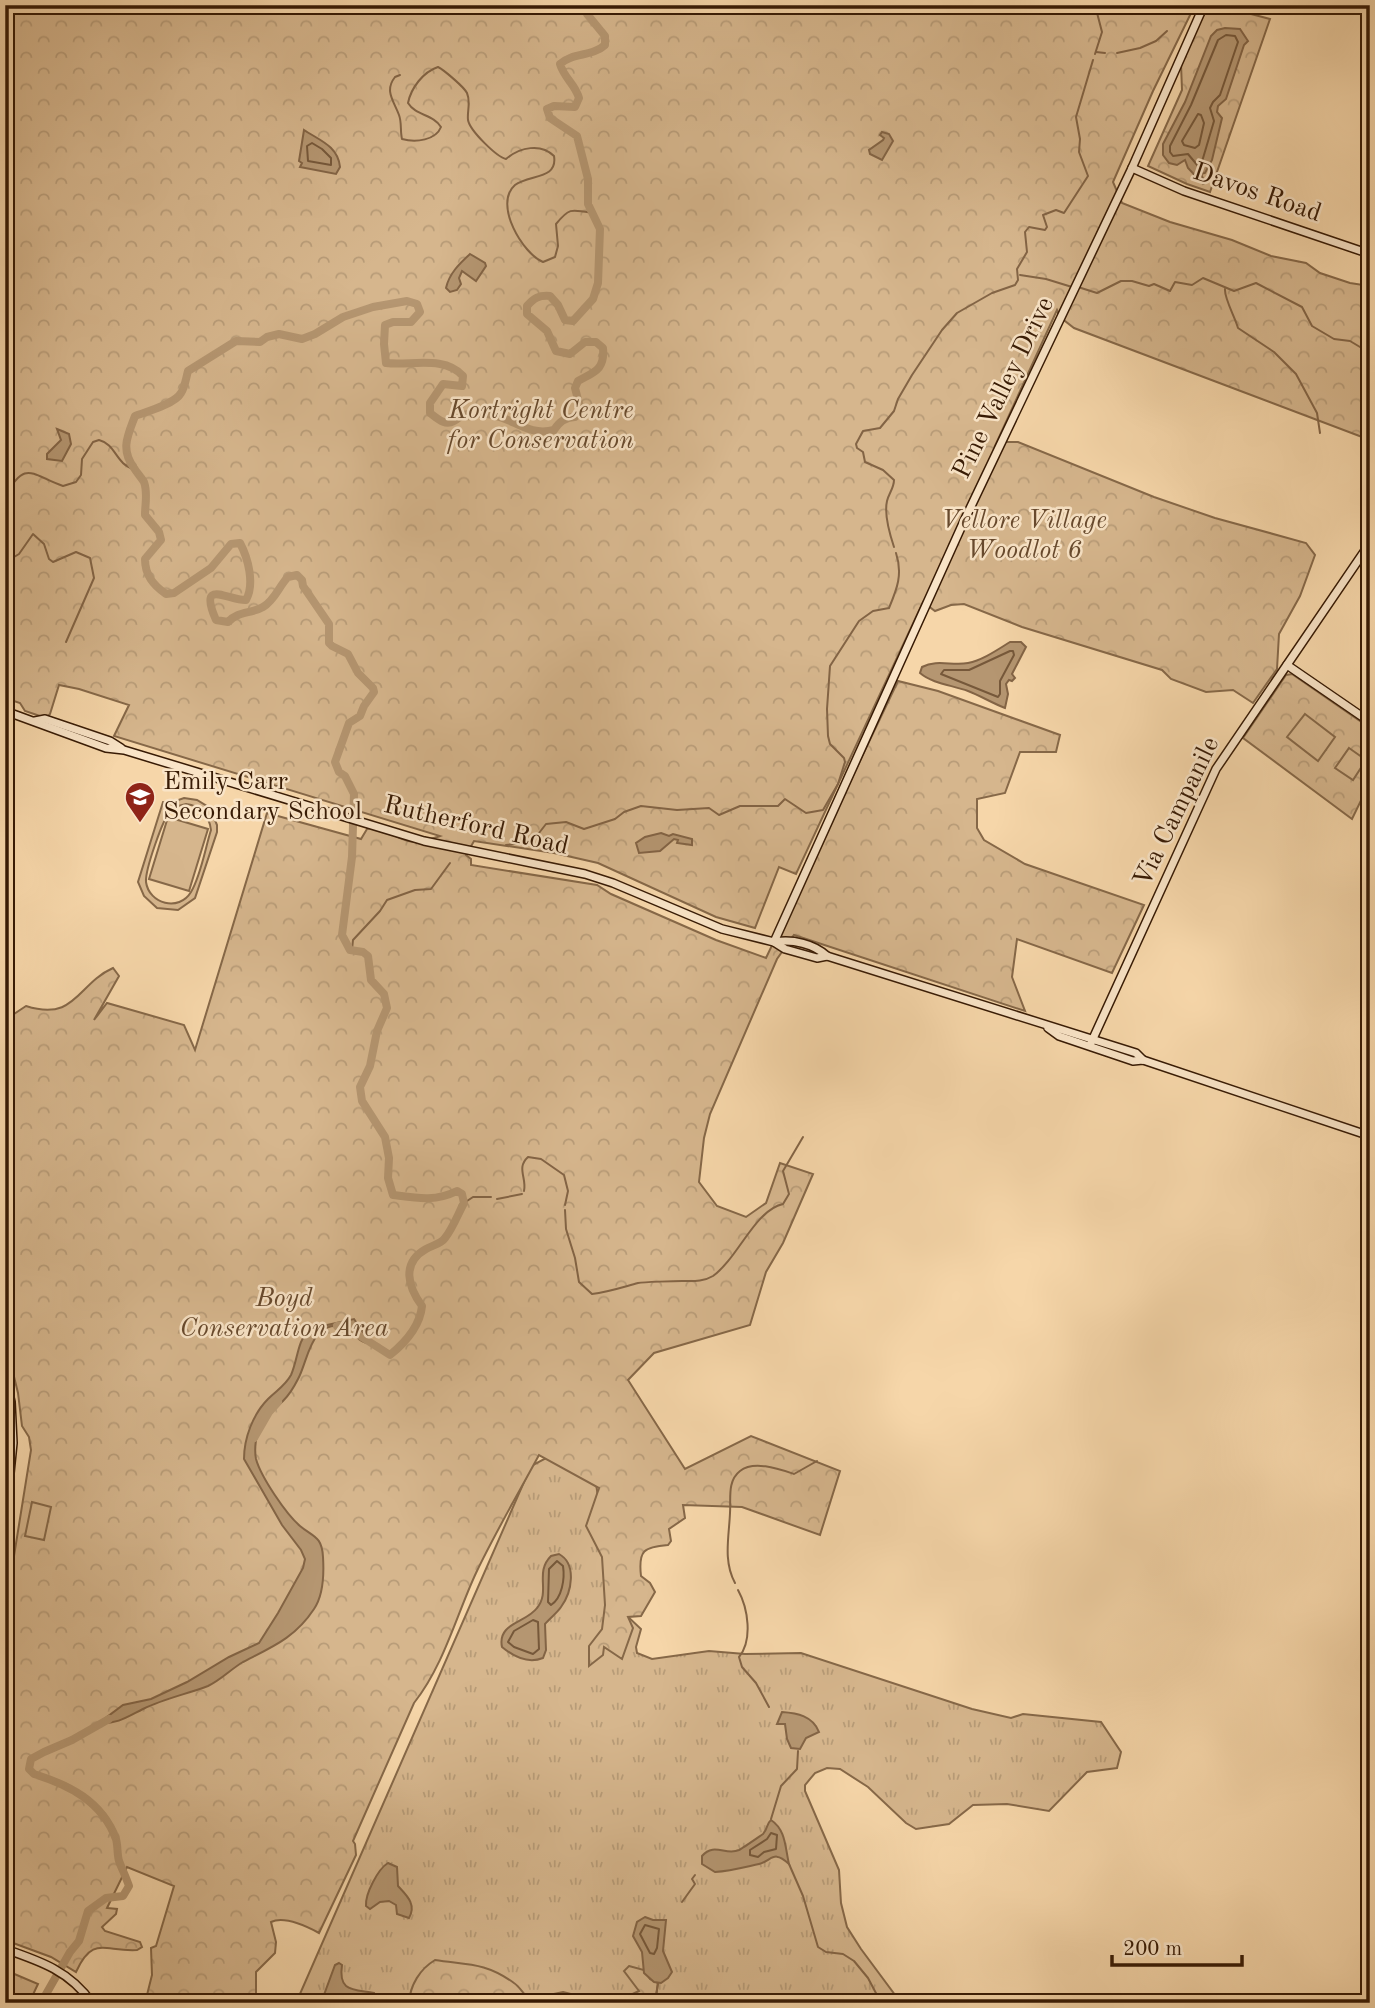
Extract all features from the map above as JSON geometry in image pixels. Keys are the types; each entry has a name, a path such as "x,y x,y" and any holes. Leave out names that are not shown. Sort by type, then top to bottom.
{"street":[{"name":"Pine Valley Drive","path":"774,942 960,529 1132,168 1204,5"},
{"name":"Davos Road","path":"1132,168 1184,191 1370,254"},
{"name":"Via Campanile","path":"1091,1041 1216,769 1370,543"},
{"path":"1287,665 1370,722"},
{"name":"Rutherford Road","path":"5,711 106,748 124,750 424,841 585,874 613,883 713,926 774,942 787,940 818,948 827,956 1136,1053 1143,1060"},
{"name":"Rutherford Road","path":"1044,1025 1059,1036 1133,1061 1143,1060 1370,1136"},
{"path":"5,1375 11,1402 13,1443 5,1524"},
{"path":"5,1949 64,1974 92,2003"}],"green space":[{"path":"5,5 1195,5 1113,182 1122,203 1271,256 1306,263 1320,273 1350,283 1370,286 1370,440 1074,328 1060,317 1057,310 995,446 1005,442 1018,442 1154,497 1215,518 1306,543 1315,555 1300,596 1279,634 1277,669 1253,703 1233,690 1206,692 1171,679 1162,670 1022,627 964,604 935,611 923,602 796,874 779,867 755,928 716,917 598,863 554,853 474,841 466,855 471,859 471,865 597,885 611,894 716,940 766,958 898,681 938,691 1060,735 1056,752 1020,752 1005,793 977,799 977,828 984,840 1025,864 1144,905 1112,973 1017,939 1012,977 1025,1011 794,935 777,959 710,1114 699,1182 717,1206 746,1217 766,1203 780,1163 813,1174 783,1243 766,1272 750,1325 654,1353 628,1380 685,1469 751,1436 840,1471 820,1535 742,1507 683,1505 685,1518 669,1529 671,1541 668,1545 653,1547 642,1555 641,1576 650,1583 655,1592 641,1616 628,1617 633,1628 622,1659 604,1647 603,1655 589,1666 589,1646 602,1629 605,1605 602,1557 586,1526 599,1488 539,1455 476,1573 434,1673 414,1703 353,1841 356,1855 319,1933 288,1921 271,1922 276,1942 275,1953 256,1972 256,1994 250,2003 145,2003 152,1975 151,1948 156,1946 174,1886 127,1867 107,1908 117,1909 116,1914 102,1927 105,1931 140,1942 142,1947 137,1950 94,1949 88,1953 76,1972 51,1957 5,1940 5,1612 31,1450 29,1437 22,1426 18,1393 5,1340 5,1020 26,1006 43,1010 66,1005 113,968 119,976 94,1020 107,1003 184,1025 195,1050 267,813 361,839 367,829 377,825 407,841 440,836 114,736 129,705 79,689 59,685 50,714 46,718 25,711 20,703 5,698"},
{"path":"1208,5 1270,19 1210,192 1148,166 1182,90 1181,64"},
{"path":"1292,674 1370,728 1370,782 1352,819 1243,738 1286,675"},
{"path":"1305,714 1335,737 1318,761 1287,737"},
{"path":"1349,748 1366,760 1353,780 1335,768"},
{"path":"184,798 197,800 210,808 217,825 195,898 178,910 157,908 144,896 138,882 163,802 170,803","holes":["186,804 203,812 211,830 191,892 179,902 165,903 148,890 148,867 159,833 171,810"]},
{"path":"168,817 208,829 189,891 149,879"},
{"path":"548,1457 595,1477 602,1523 625,1614 641,1629 637,1653 652,1659 709,1651 745,1654 801,1653 972,1709 1011,1718 1023,1714 1101,1722 1121,1752 1117,1768 1087,1772 1049,1811 1007,1804 973,1805 949,1824 916,1829 868,1787 840,1769 827,1768 815,1773 805,1785 805,1791 839,1870 841,1903 847,1927 901,2003 296,2003 531,1466"},
{"path":"32,1502 51,1507 44,1540 25,1536"},
{"path":"435,1960 494,1971 514,1983 531,2000 539,2003 409,2003 417,1978"},
{"path":"629,1966 644,1970 650,1979 658,1983 655,2003 613,2003 639,1991 624,1971"},
{"path":"5,1970 38,1984 29,2003 5,2003"},
{"path":"563,1992 579,1996 582,2003 540,2003 554,1994"}],"water":[{"path":"1240,29 1248,41 1244,45 1226,99 1218,106 1217,112 1222,118 1212,160 1205,173 1201,174 1205,183 1203,184 1188,168 1185,160 1177,165 1169,163 1163,155 1163,144 1185,102 1211,36 1217,30"},
{"path":"304,130 327,144 336,154 340,167 336,174 300,167"},
{"path":"882,132 889,134 893,141 882,160 870,154 869,150 883,140 880,135"},
{"path":"470,254 486,266 476,281 462,271 459,278 461,284 457,290 450,292 446,288 449,278"},
{"path":"57,429 69,434 71,444 62,461 47,459 47,454 61,440"},
{"path":"1010,642 1021,642 1026,647 1012,674 1015,678 1006,684 1008,694 1005,708 968,691 931,680 920,673 922,667 933,663 974,662"},
{"path":"661,833 692,839 692,845 677,843 678,840 674,839 660,851 639,853 636,843 645,837"},
{"path":"354,1319 371,1344 361,1341 346,1327 334,1326 318,1334 295,1385 285,1399 263,1419 256,1441 256,1459 268,1485 294,1520 321,1545 322,1584 314,1609 291,1635 243,1662 213,1684 159,1702 122,1719 99,1723 123,1705 151,1699 259,1643 278,1613 303,1568 305,1559 244,1459 248,1435 263,1405 291,1375 300,1345 309,1329"},
{"path":"559,1554 568,1564 570,1586 565,1601 545,1624 546,1650 543,1658 532,1660 511,1654 502,1647 504,1633 537,1608 543,1595 546,1562 551,1556"},
{"path":"782,1712 809,1719 819,1732 806,1738 800,1749 791,1748 785,1724 777,1724"},
{"path":"771,1820 780,1829 789,1864 779,1857 773,1857 763,1863 715,1872 702,1864 702,1856 711,1850 729,1852 744,1847 763,1834"},
{"path":"388,1863 397,1867 398,1886 407,1896 412,1908 409,1918 397,1914 396,1905 389,1901 380,1902 370,1909 366,1906 373,1882"},
{"path":"645,1917 666,1920 663,1951 672,1972 661,1983 654,1982 644,1973 642,1952 633,1936 637,1922"},
{"path":"335,1965 342,1965 341,1974 345,1985 354,1990 374,1993 374,2003 321,2003"}],"waterway":[{"path":"337,1326 343,1325 390,1355 401,1345 415,1327 421,1313 422,1306 413,1291 409,1276 413,1261 426,1249 443,1240 464,1203 462,1194 457,1191 433,1198 393,1195 388,1178 389,1158 385,1137 362,1101 360,1087 370,1066 377,1031 387,1008 384,994 371,980 368,956 363,952 350,950 342,935 352,857 354,794 335,762 349,723 360,716 374,692 358,673 348,654 329,643 329,624 297,575 288,577 271,601 263,607 236,616 228,622 216,620 210,599 213,595 246,600 249,594 249,571 240,543 231,544 211,568 174,593 166,594 157,587 148,575 145,559 161,540 159,532 145,515 145,486 127,455 127,442 135,416 173,401 182,391 188,371 236,341 260,342 279,334 302,339 343,317 373,307 407,301 417,304 420,312 411,322 385,325 386,363 437,363 463,376 462,386 443,384 430,403 430,413 448,423 466,414 486,414 504,418 535,431 554,430 563,420 575,417 581,411 575,388 578,381 600,366 603,348 596,342 585,342 570,354 556,351 547,331 527,314 527,306 537,298 550,296 565,320 573,321 593,299 598,283 600,229 588,204 588,179 577,136 550,118 547,109 554,106 575,107 579,98 560,64 605,45 605,36 583,5"},
{"path":"1095,5 1102,32 1095,54"},
{"path":"1117,53 1156,41 1167,31"},
{"path":"1096,52 1105,53"},
{"path":"894,547 886,512 894,480 883,470 865,462 863,452 856,444 863,431 880,428 894,411 912,375 942,330 957,313 992,293 1015,285 1018,280 1017,269 1027,252 1025,232 1029,227 1045,230 1047,227 1043,215 1056,210 1064,213 1088,176 1079,152 1080,139 1076,117 1093,60"},
{"path":"400,75 395,77 390,91 400,118 402,139 425,139 435,135 441,127 408,103 418,81 438,67 467,93 470,125 497,154 506,159 524,149 537,148 554,156 552,169 515,185 509,193 507,204 513,228 535,257 543,262 555,257 558,246 556,224 564,215 575,211 592,213"},
{"path":"1020,275 1072,287"},
{"path":"1078,287 1097,293 1121,281 1132,281 1149,286 1154,284 1170,291 1175,282 1192,285 1203,278 1234,291 1256,283 1302,307 1312,326 1334,339 1350,341 1370,353"},
{"path":"1225,289 1238,328 1274,352 1296,374 1317,413 1320,433"},
{"path":"5,496 18,477 24,474 30,473 63,486 76,482 81,475 82,459 93,442 99,440 105,442 123,463 134,469"},
{"path":"5,551 14,557 19,554 33,534 44,544 49,559 53,562 76,552 90,558 94,578 66,642"},
{"path":"506,845 532,842 546,824 566,822 584,829 615,819 624,812 641,806 677,810 709,808 719,815 740,806 778,806 785,799 806,813 823,810 838,784 845,762 830,744 828,736 830,666 859,621 873,611 889,608 899,575 896,553"},
{"path":"352,950 353,940 387,900 415,890 431,889 450,863"},
{"path":"565,1210 566,1229 579,1282 592,1294 638,1283 705,1279 722,1268 764,1215 783,1204 789,1194 783,1171 803,1137"},
{"path":"524,1191 522,1169 525,1161 528,1157 541,1159 564,1175 568,1191 565,1205"},
{"path":"497,1199 522,1194"},
{"path":"464,1203 473,1197 491,1197"},
{"path":"254,1438 278,1402"},
{"path":"735,1583 729,1566 728,1549 730,1490 736,1475 752,1466 774,1468 794,1474 817,1461"},
{"path":"738,1590 748,1624 746,1642 739,1657 742,1667 756,1683 769,1707"},
{"path":"41,2003 79,1941 88,1911 106,1898 123,1896 129,1886 119,1861 116,1839 102,1814 72,1789 34,1774 29,1769 31,1759 109,1719"},
{"path":"771,1819 781,1786 797,1769 798,1751"},
{"path":"789,1864 803,1896 818,1947 826,1952 843,1954 854,1961 885,2003"},
{"path":"682,1902 695,1884 692,1879 695,1875"},
{"path":"655,2003 658,1983"}],"place":[{"name":"Emily Carr Secondary School","path":"140,824"}],"park label":[{"name":"Kortright Centre for Conservation","path":"541,426"},
{"name":"Vellore Village Woodlot 6","path":"1024,536"},
{"name":"Boyd Conservation Area","path":"284,1314"}]}
